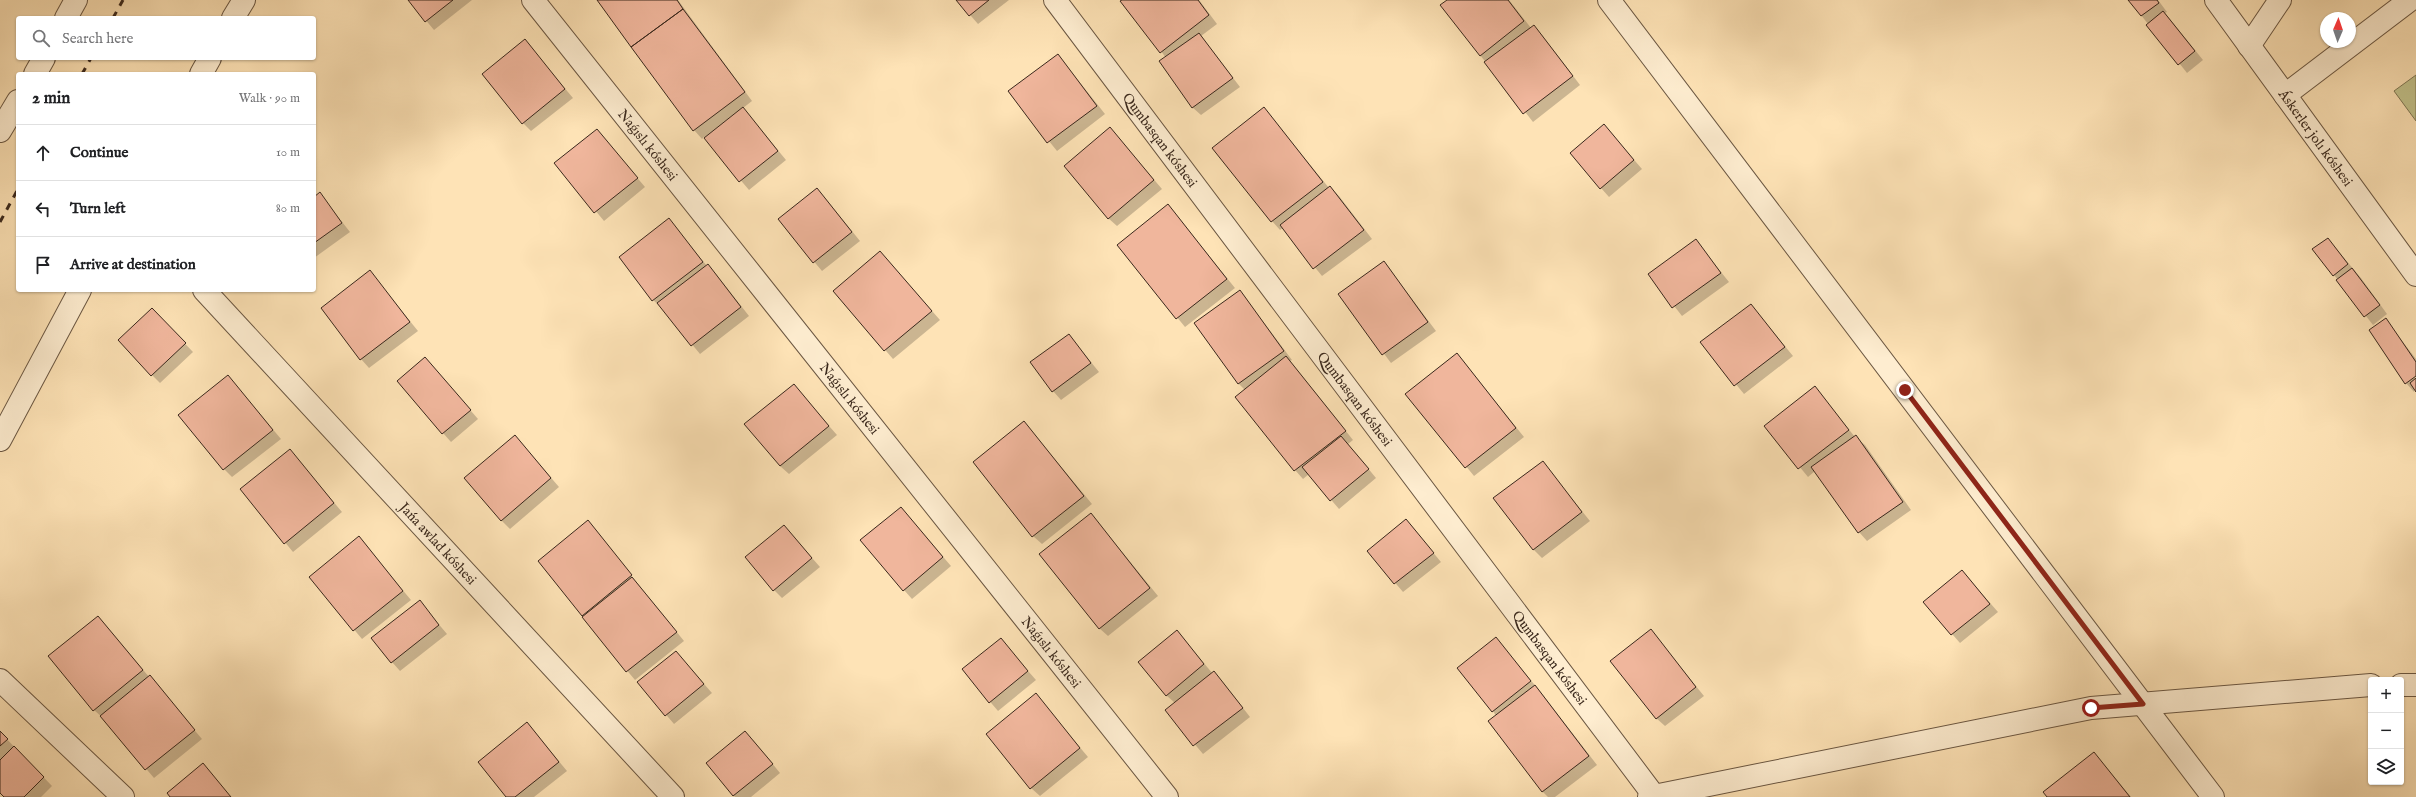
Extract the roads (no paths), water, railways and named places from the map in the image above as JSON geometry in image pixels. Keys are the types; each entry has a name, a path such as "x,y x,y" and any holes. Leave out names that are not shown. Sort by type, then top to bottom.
{"street":[{"path":"67,16 76,0"},
{"path":"234,16 244,0"},
{"name":"Naǵıslı kóshesi","path":"534,0 1167,797"},
{"name":"Qumbasqan kóshesi","path":"1055,0 1653,797"},
{"path":"1609,0 2212,797"},
{"name":"Áskerler jolı kóshesi","path":"2216,0 2416,275"},
{"path":"2249,46 2280,0"},
{"path":"2285,95 2410,0"},
{"path":"35,72 43,60"},
{"path":"202,72 209,60"},
{"path":"0,131 16,105"},
{"path":"0,440 79,292"},
{"name":"Jańa awlad kóshesi","path":"206,292 673,797"},
{"path":"0,680 123,797"},
{"path":"1653,797 2091,708 2368,685"},
{"path":"2404,685 2416,685"}],"railway":[{"path":"114,16 123,0"},
{"path":"83,72 90,60"},
{"path":"0,222 16,193"}]}
